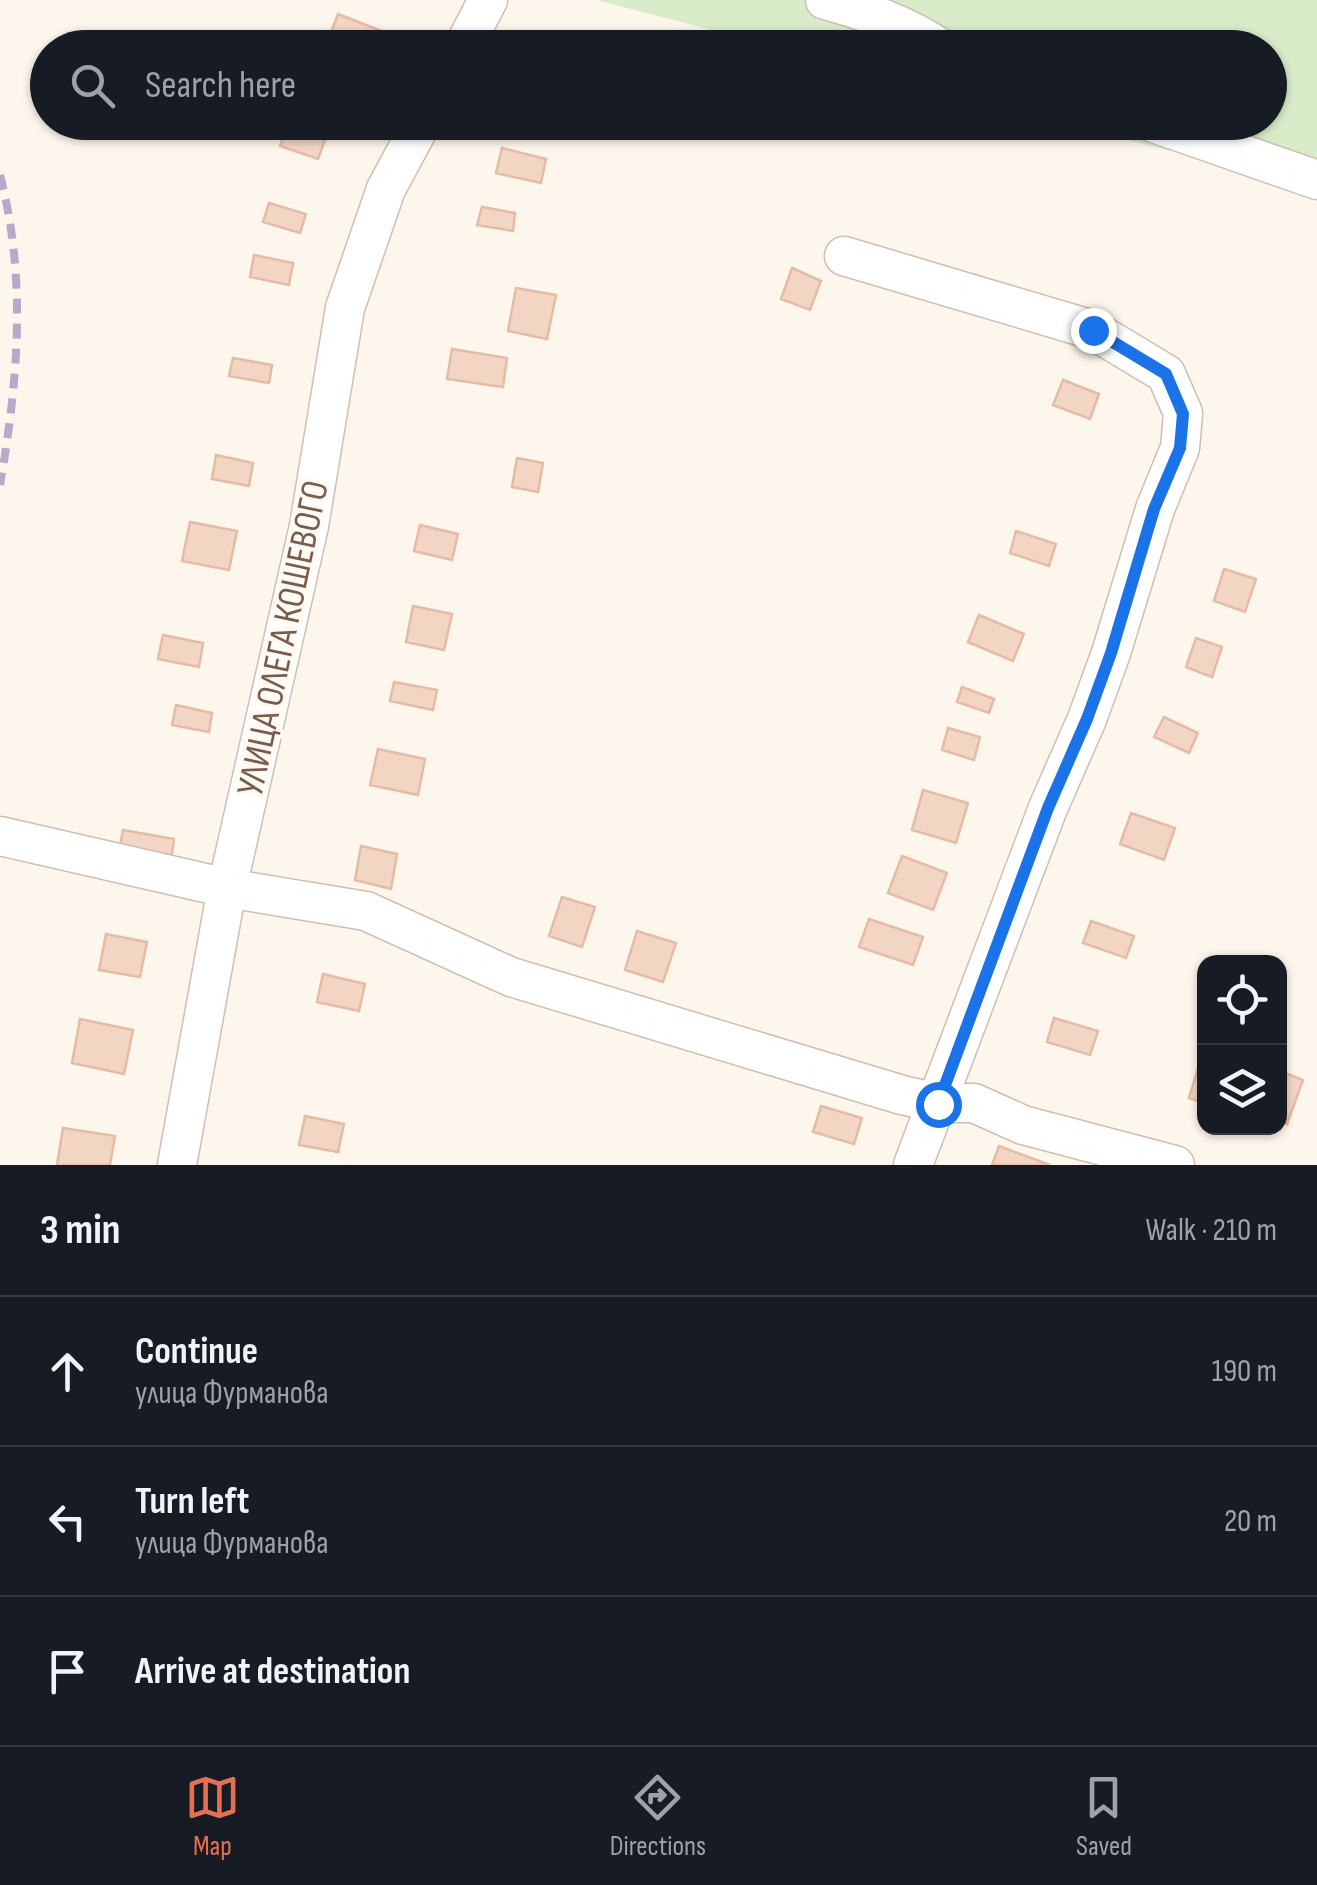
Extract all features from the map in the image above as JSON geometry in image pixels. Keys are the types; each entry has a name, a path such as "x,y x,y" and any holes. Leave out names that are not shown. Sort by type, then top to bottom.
{"street":[{"path":"472,30 488,0"},
{"path":"825,0 910,30"},
{"name":"УЛИЦА ОЛЕГА КОШЕВОГО","path":"176,1165 227,888 309,526 344,308 386,189 412,140"},
{"path":"1203,140 1317,180"},
{"path":"844,256 1093,330 1166,374 1183,414 1180,448 1154,509 1111,653 913,1165"},
{"path":"0,836 227,888 366,911 511,977 938,1104 974,1104 1023,1125 1175,1165"}],"green space":[{"path":"596,0 1317,0 1317,189 1128,140 1287,140 1287,30 712,30"}],"building":[{"path":"338,14 379,30 332,30"},
{"path":"282,140 325,140 318,159 280,146"},
{"path":"502,148 546,159 541,183 496,173"},
{"path":"269,203 306,214 300,233 263,222"},
{"path":"482,207 515,213 513,231 477,225"},
{"path":"254,255 293,263 289,285 250,277"},
{"path":"792,268 821,281 810,310 781,299"},
{"path":"516,288 556,295 547,339 508,331"},
{"path":"452,349 507,358 503,387 447,379"},
{"path":"233,358 272,365 269,383 229,376"},
{"path":"1063,380 1099,394 1090,419 1053,405"},
{"path":"216,455 253,463 249,486 212,479"},
{"path":"517,458 543,463 538,492 512,487"},
{"path":"190,522 237,531 229,570 182,561"},
{"path":"420,525 458,534 452,560 414,551"},
{"path":"1016,531 1056,544 1049,566 1010,553"},
{"path":"1224,569 1256,579 1245,612 1214,601"},
{"path":"413,606 452,614 444,650 406,642"},
{"path":"979,615 1024,634 1013,661 968,642"},
{"path":"163,635 203,643 199,667 158,659"},
{"path":"1196,638 1222,647 1212,677 1186,667"},
{"path":"394,682 437,690 433,710 390,701"},
{"path":"962,687 994,699 989,713 957,702"},
{"path":"176,705 212,713 209,732 172,725"},
{"path":"1164,717 1198,733 1189,753 1154,737"},
{"path":"948,728 980,737 974,760 942,750"},
{"path":"378,749 425,759 418,795 370,785"},
{"path":"923,790 968,803 956,843 912,830"},
{"path":"1131,813 1175,828 1164,860 1120,844"},
{"path":"123,830 174,839 171,861 119,852"},
{"path":"361,846 397,854 391,889 355,880"},
{"path":"902,856 947,873 933,910 888,893"},
{"path":"562,897 595,907 582,947 549,936"},
{"path":"869,919 923,937 913,965 859,947"},
{"path":"1091,921 1134,936 1126,958 1083,943"},
{"path":"637,931 676,943 663,982 625,970"},
{"path":"106,934 147,942 140,977 99,970"},
{"path":"323,974 365,984 359,1011 317,1002"},
{"path":"1054,1018 1098,1031 1090,1055 1047,1042"},
{"path":"80,1019 133,1030 124,1074 72,1063"},
{"path":"1197,1071 1197,1101 1189,1098"},
{"path":"1287,1074 1303,1080 1287,1124"},
{"path":"821,1106 862,1118 854,1144 813,1132"},
{"path":"305,1116 344,1124 338,1152 299,1145"},
{"path":"63,1128 115,1136 110,1165 57,1165"},
{"path":"999,1146 1050,1165 992,1165"}],"railway":[{"path":"0,175 17,291 15,369 0,485"}],"route":[{"path":"938,1104 1048,808 1087,719 1154,509 1180,448 1183,414 1166,374 1093,330"}]}
